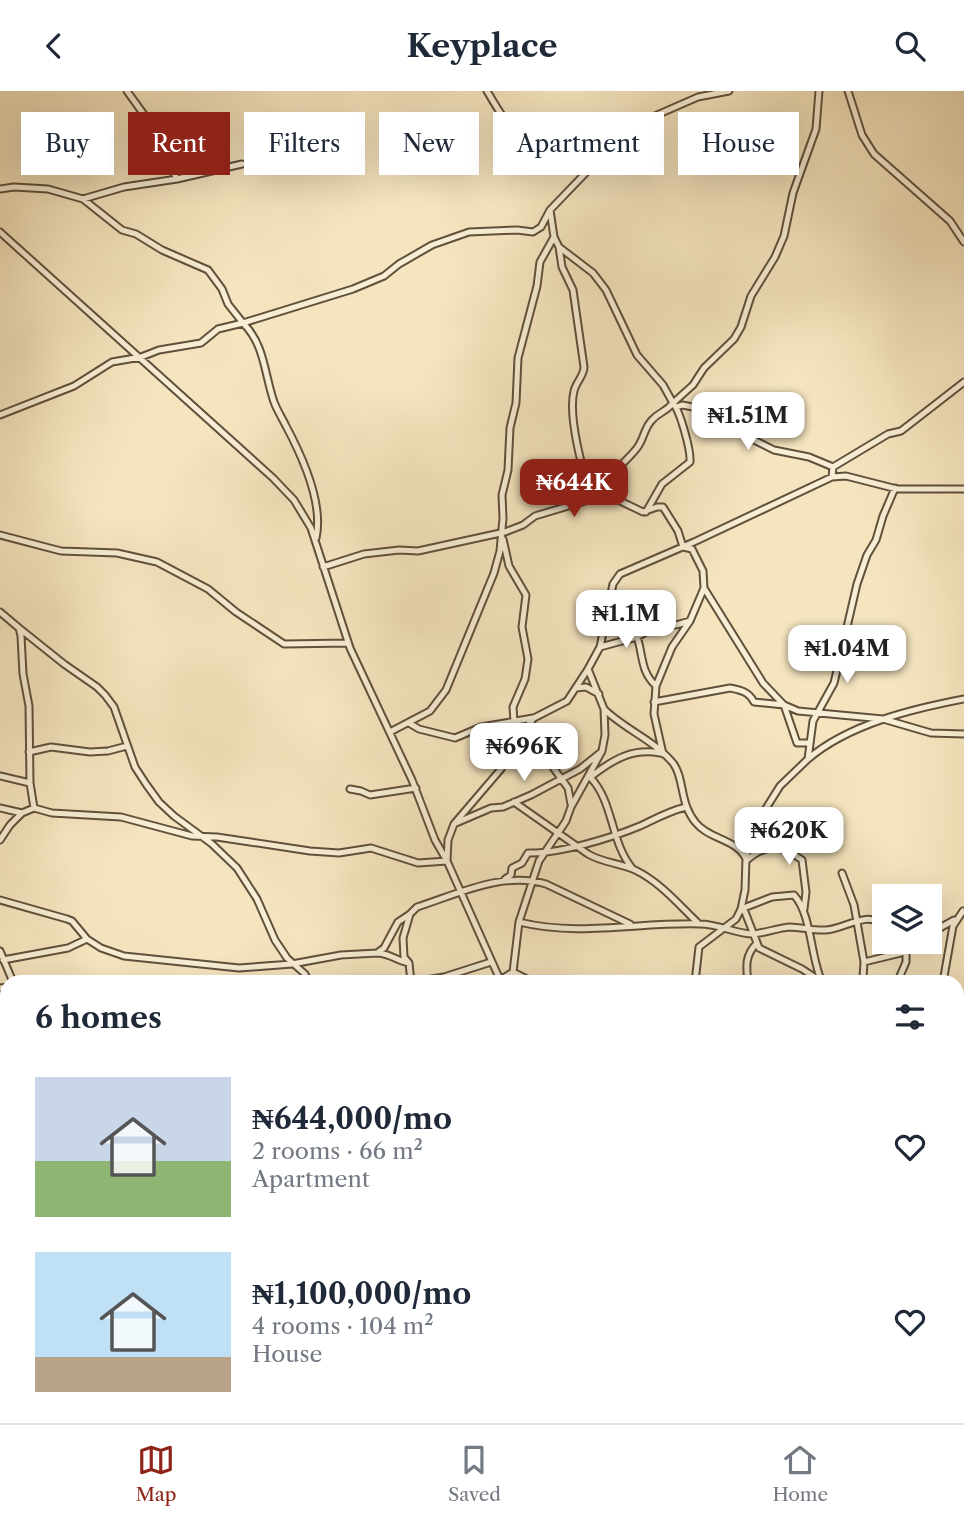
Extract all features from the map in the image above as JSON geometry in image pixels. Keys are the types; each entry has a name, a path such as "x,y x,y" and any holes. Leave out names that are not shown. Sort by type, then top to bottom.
{"street":[{"path":"127,91 145,116 177,179"},
{"path":"487,91 502,112"},
{"path":"664,112 698,97 729,91"},
{"path":"595,498 611,472 636,449 644,437 646,426 656,416 675,405 704,368 734,339 741,327 751,296 775,257 784,236 793,193 816,129 819,91"},
{"path":"848,91 862,135 874,154 950,221 964,242"},
{"path":"83,199 124,187 177,179 242,164"},
{"path":"0,415 74,386 112,362 201,343 218,329 353,289 384,276 432,245 469,232 533,232 541,227 550,210 584,175"},
{"path":"0,190 14,187 48,189 83,199 122,230 208,270 222,289 228,304 257,339 274,402 308,471 318,520 315,540"},
{"path":"550,210 562,267 573,290 585,372 573,392 576,436 585,474 595,498"},
{"path":"0,232 273,478 306,518 348,643 416,788 435,840 497,975"},
{"path":"390,732 430,711 452,680 494,573 502,533 502,495 508,470 510,428 516,403 522,337 537,286 540,263 554,237"},
{"path":"559,247 577,258 606,290 637,355 663,385 675,405 688,443 690,461 662,484 646,512"},
{"path":"833,467 888,434 901,431 964,383"},
{"path":"675,405 693,407 774,450 809,457 833,467"},
{"path":"832,477 833,467"},
{"path":"410,723 419,729 455,738 481,727 534,718 567,701 600,647 613,584 621,574 832,477 846,476 895,488 964,489"},
{"path":"808,758 816,712 834,683 866,555 876,540 895,488"},
{"path":"323,567 364,554 399,549 418,551 502,533 523,525 535,516 595,498 618,499 646,512 663,507 678,531 683,547"},
{"path":"502,533 509,566 522,586 527,603 522,627 528,659 525,679 513,707 514,722"},
{"path":"0,535 61,551 117,552 157,562 208,589 236,612 284,644 348,643"},
{"path":"663,754 654,714 656,685 672,647 690,621 704,587 703,571 692,549 683,547"},
{"path":"704,587 763,684 784,705 797,743 809,743"},
{"path":"611,598 637,637 642,664 648,679 656,685"},
{"path":"0,612 97,687 114,707 135,767 159,802 237,867 257,899 275,940 292,964 306,975"},
{"path":"600,647 637,637 662,623 676,625 690,621"},
{"path":"19,628 29,706 30,783 34,809"},
{"path":"509,975 513,972 519,922 532,880 544,853 590,778 603,751 604,709 588,669"},
{"path":"575,689 583,686 598,694"},
{"path":"654,702 730,688 741,689 754,702 784,705 798,711 883,719 931,733 964,734"},
{"path":"696,975 699,947 736,919 741,909 750,834 780,786 825,744 892,715 964,699"},
{"path":"604,709 663,754 677,771 686,807 700,827 739,849 746,860"},
{"path":"447,861 448,839 454,824 501,769 517,738 534,718"},
{"path":"517,738 527,742 547,759 562,778 568,788 570,807"},
{"path":"29,752 51,747 90,752 108,751 127,746"},
{"path":"512,748 520,764 538,763 547,759"},
{"path":"454,824 491,808 514,802 580,769 603,751"},
{"path":"590,778 614,759 624,755 638,752 663,754"},
{"path":"0,776 10,781 30,783"},
{"path":"590,778 600,787 625,860 632,868 657,883 698,923"},
{"path":"349,789 370,795 416,788"},
{"path":"514,802 601,861 632,868"},
{"path":"377,953 384,948 398,922 417,907 503,880 511,875 512,868 522,863 528,853 544,853 627,831 670,811 686,807"},
{"path":"0,808 22,813"},
{"path":"0,840 22,813 34,809 52,813 121,817 200,837 339,853 371,848 418,863 447,861"},
{"path":"746,860 762,850 783,848 802,860 807,929 820,975"},
{"path":"842,873 854,905 864,962 863,975"},
{"path":"503,880 532,880 546,884 632,925"},
{"path":"741,909 758,901 787,894 794,895 804,909"},
{"path":"0,900 72,921 87,939 112,953 142,959 239,968 292,964 341,955 387,953 399,961 409,963"},
{"path":"741,909 745,912 752,934 763,951 811,975"},
{"path":"942,927 963,910"},
{"path":"944,975 953,926 963,910"},
{"path":"410,914 403,937 404,957 409,963 411,975"},
{"path":"519,922 569,930 698,923 716,924 752,934 788,927 828,930 856,921 872,920"},
{"path":"3,960 68,948 87,939"},
{"path":"747,975 746,960 757,943"},
{"path":"0,951 10,975"},
{"path":"864,962 888,954"},
{"path":"900,975 908,954"},
{"path":"450,975 491,961"},
{"path":"513,972 519,975"}]}
